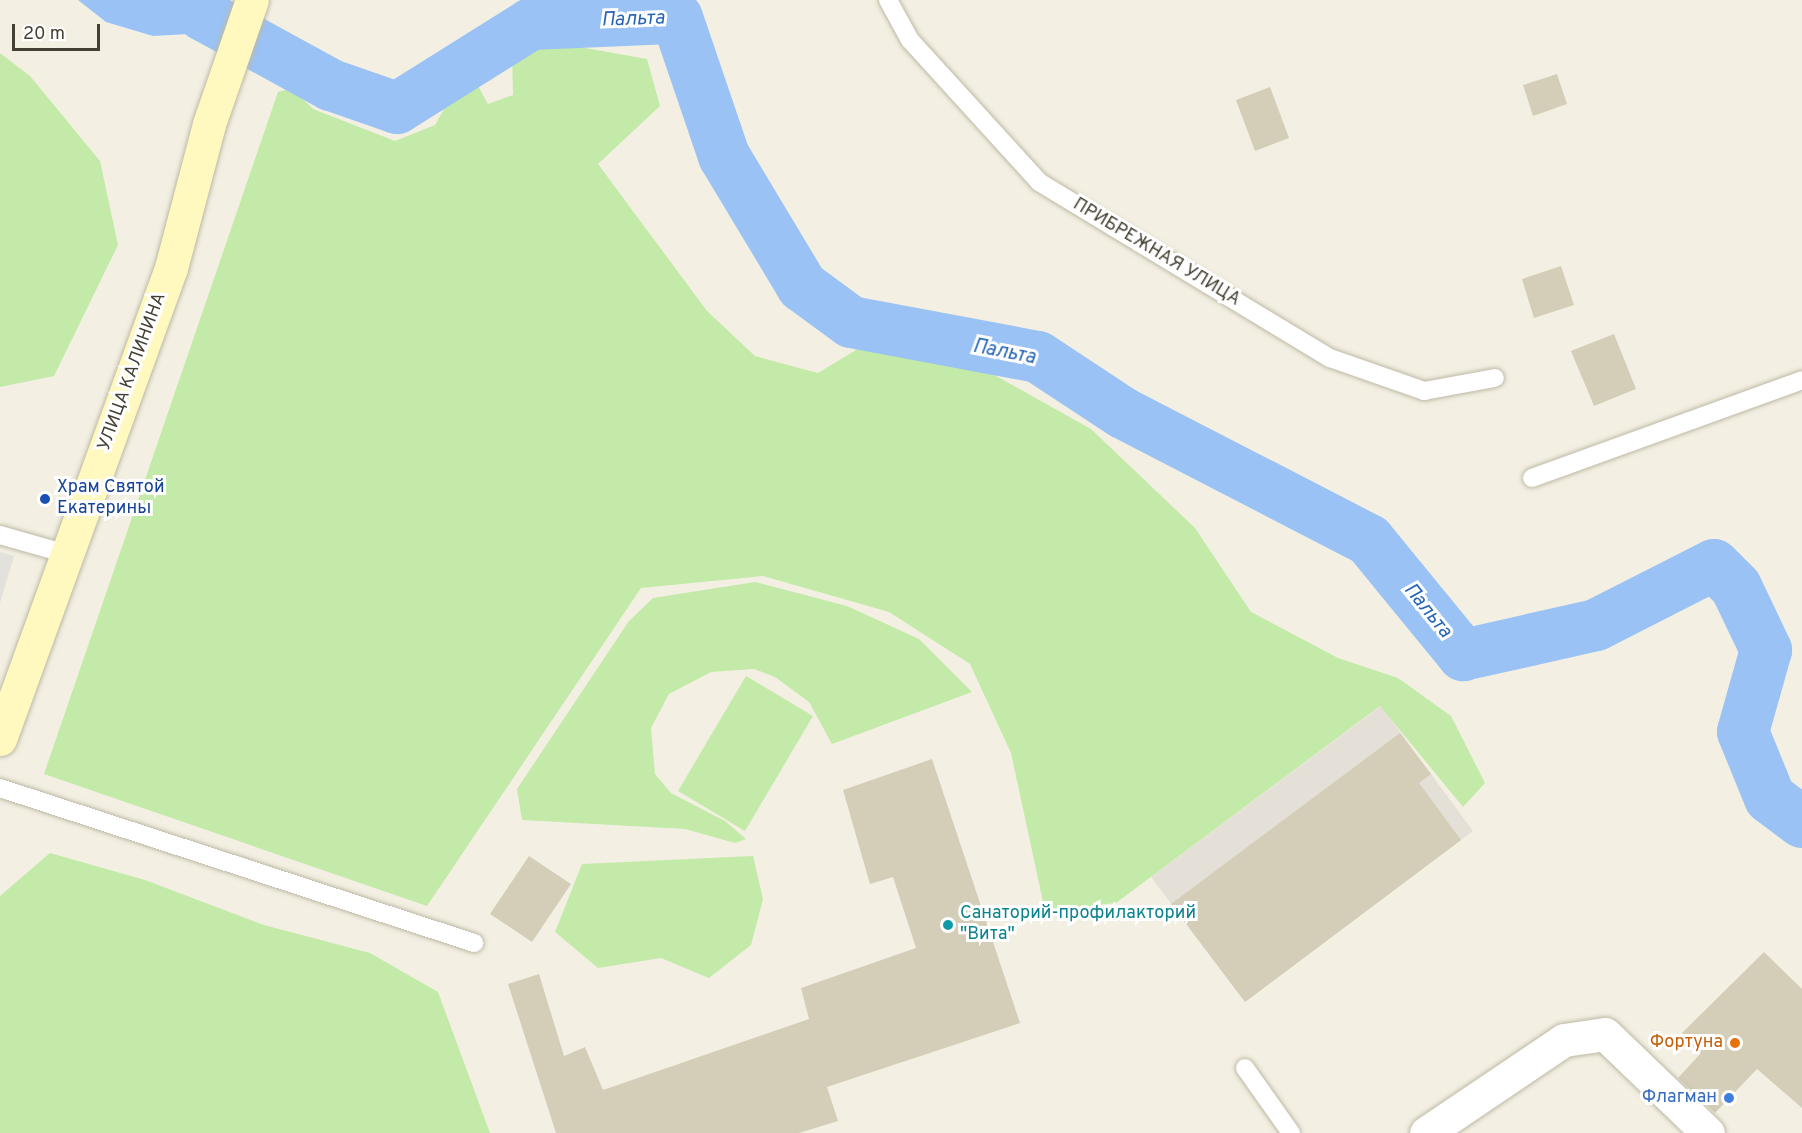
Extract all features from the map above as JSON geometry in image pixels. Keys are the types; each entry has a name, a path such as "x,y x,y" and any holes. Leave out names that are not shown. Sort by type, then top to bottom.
{"main road":[{"name":"УЛИЦА КАЛИНИНА","path":"3,722 171,268 209,124 252,0"}],"street":[{"path":"1426,1133 1564,1040 1605,1034 1707,1133"}],"lane":[{"name":"ПРИБРЕЖНАЯ УЛИЦА","path":"888,0 910,40 1039,182 1330,358 1424,391 1495,378"},
{"path":"1532,478 1802,380"},
{"path":"0,535 67,554"},
{"path":"0,788 474,943"},
{"path":"1245,1068 1291,1133"}],"shaded area":[{"path":"0,552 14,556 0,603"},
{"path":"1381,706 1473,831 1245,1002 1151,877"}],"green space":[{"path":"536,31 563,44 647,59 660,106 598,164 707,311 755,356 818,373 871,341 980,367 1091,429 1195,528 1251,612 1338,658 1398,678 1451,716 1485,783 1463,807 1380,706 1116,903 1045,911 1011,753 970,664 889,612 763,576 641,588 427,906 44,774 278,92 292,88 313,109 395,141 435,125 451,97 477,84 488,104 513,95 512,53"},
{"path":"0,53 30,76 100,161 118,245 54,376 0,387"},
{"path":"755,582 847,606 919,639 972,692 832,744 809,702 775,677 754,669 711,672 669,694 651,728 655,774 671,793 725,821 746,839 735,843 685,829 522,820 517,789 629,621 653,598"},
{"path":"746,676 813,716 745,831 678,791"},
{"path":"50,853 145,880 264,925 370,953 438,992 490,1133 0,1133 0,896"},
{"path":"753,856 763,899 751,945 709,978 661,958 598,968 555,932 582,864"}],"water":[{"path":"78,0 204,0 203,15 188,34 153,36 106,22"}],"building":[{"path":"1557,74 1567,104 1533,116 1523,85"},
{"path":"1270,87 1289,138 1255,151 1236,100"},
{"path":"1561,266 1574,305 1534,318 1522,279"},
{"path":"1614,334 1636,389 1594,406 1571,351"},
{"path":"1400,733 1431,774 1419,783 1461,840 1245,1002 1171,904"},
{"name":"Санаторий-профилакторий \"Вита\"","path":"932,759 1020,1023 827,1087 838,1121 799,1133 556,1133 508,984 539,974 564,1056 585,1047 603,1090 809,1019 801,988 916,948 893,877 870,884 843,790"},
{"path":"529,856 571,884 532,942 490,914"},
{"name":"Фортуна","path":"1764,952 1802,989 1802,1108 1757,1069 1715,1113 1678,1078 1700,1054 1682,1033"}],"waterway":[{"name":"Пальта","path":"189,0 203,15 331,85 397,108 531,24 677,18 724,156 802,286 851,322 1038,357 1123,413 1369,540 1463,655 1596,625 1714,565 1736,587 1766,650 1743,732 1770,798 1802,822"}],"place":[{"name":"Храм Святой Екатерины","path":"45,499"},
{"name":"Санаторий-профилакторий \"Вита\"","path":"948,925"},
{"name":"Фортуна","path":"1735,1043"},
{"name":"Флагман","path":"1729,1098"}]}
